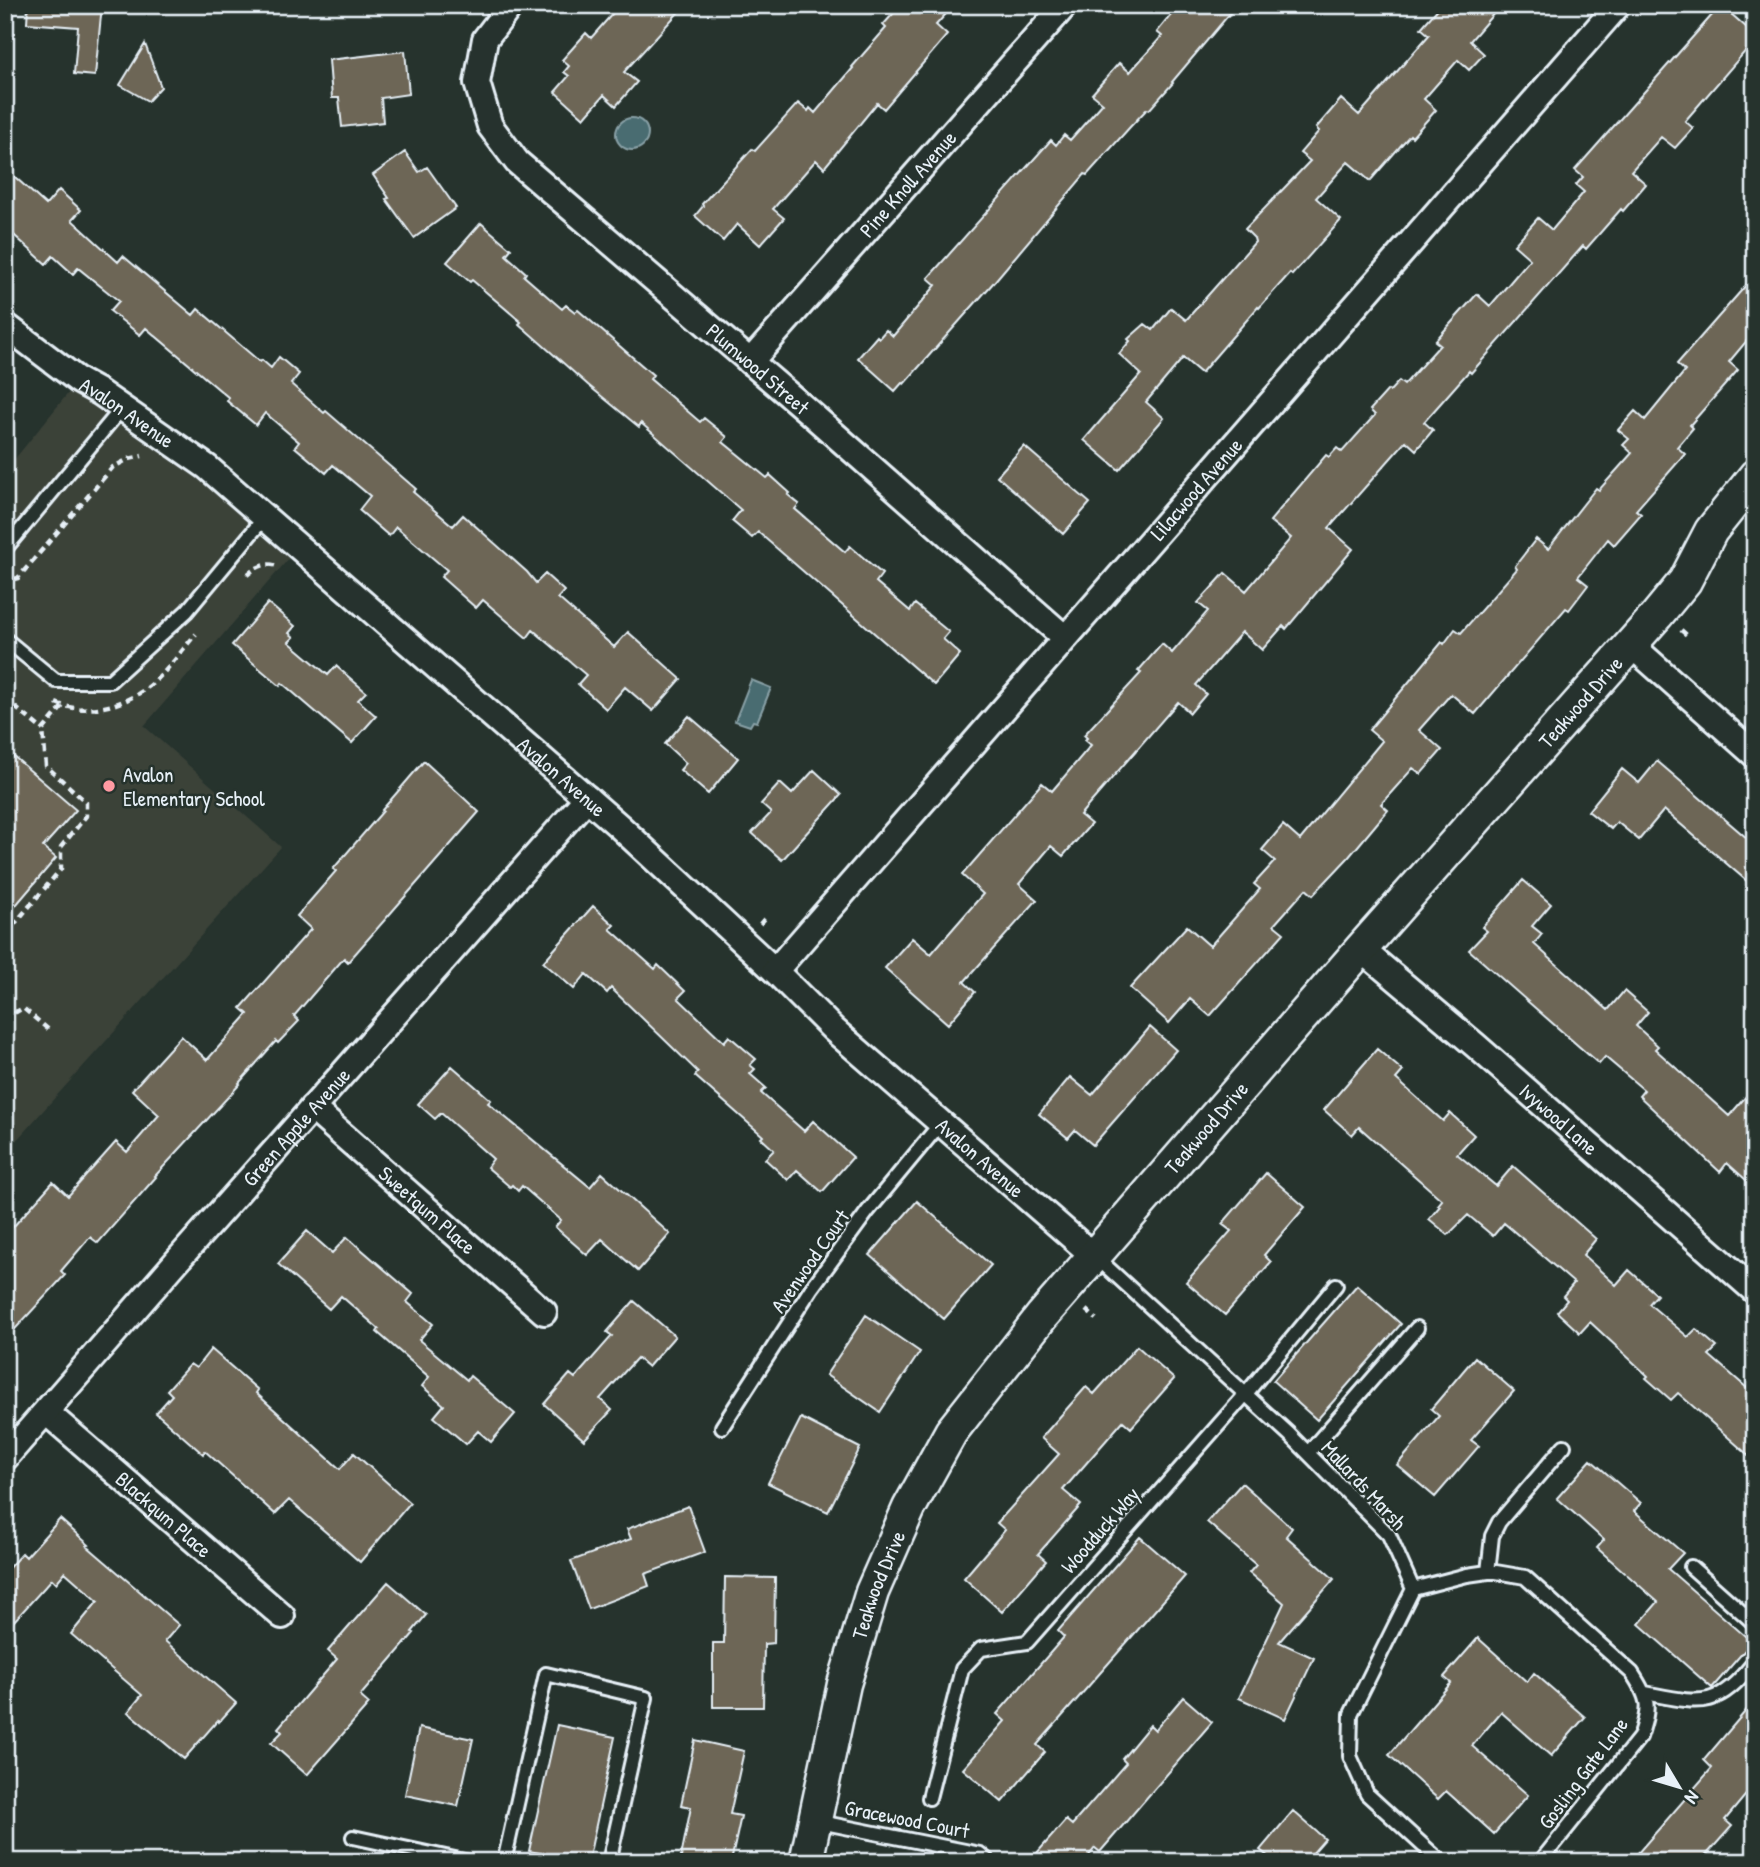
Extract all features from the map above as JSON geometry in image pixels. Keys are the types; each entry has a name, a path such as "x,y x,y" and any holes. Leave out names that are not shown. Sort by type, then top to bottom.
{"street":[{"name":"Plumwood Street","path":"511,5 485,39 477,83 490,126 517,162 1065,638"},
{"name":"Pine Knoll Avenue","path":"750,362 1065,5"},
{"name":"Lilacwood Avenue","path":"775,971 1618,5"},
{"name":"Avalon Avenue","path":"5,325 79,381 208,467 587,798 775,971 834,1030 1095,1257"},
{"name":"Teakwood Drive","path":"806,1862 844,1684 872,1592 909,1508 951,1432 1042,1316 1685,581 1711,531 1755,476"},
{"path":"1630,645 1755,755"},
{"name":"Green Apple Avenue","path":"5,1458 587,798"},
{"name":"Ivywood Lane","path":"1361,949 1755,1291"},
{"name":"Sweetgum Place","path":"312,1108 544,1312"},
{"name":"Blackgum Place","path":"46,1412 282,1616"}],"lane":[{"path":"5,549 122,408"},
{"path":"5,639 56,681 110,681 187,611 265,517"},
{"name":"Avenwood Court","path":"722,1427 868,1211 940,1124"},
{"name":"Mallards Marsh","path":"1095,1257 1308,1453 1389,1535 1413,1589"},
{"name":"Woodduck Way","path":"929,1798 962,1669 981,1649 1013,1642 1027,1642 1245,1395 1336,1285"},
{"path":"1308,1453 1417,1328"},
{"path":"1488,1572 1492,1536 1499,1522 1564,1446"},
{"path":"1691,1567 1755,1624"},
{"path":"1441,1862 1367,1794 1350,1756 1351,1714 1413,1589 1488,1572 1525,1577 1632,1673 1645,1693 1686,1701 1719,1697 1755,1661"},
{"path":"503,1862 546,1674 646,1698 609,1862"},
{"name":"Gosling Gate Lane","path":"1540,1862 1640,1737 1647,1716 1645,1693"},
{"name":"Gracewood Court","path":"815,1821 980,1853 989,1862"},
{"path":"353,1837 469,1862"}],"path":[{"path":"14,579 18,578 113,467 143,456"},
{"path":"5,699 43,730"},
{"path":"5,935 61,869 61,847 86,816 86,802 46,765 43,730 63,706"},
{"path":"5,1003 16,1012 23,1008 49,1030"},
{"path":"1083,1307 1096,1320"}],"shaded area":[{"name":"Avalon Elementary School","path":"78,381 297,549 144,726 281,847 5,1153 5,471"}],"water":[{"path":"632,118 643,123 648,134 643,145 632,150 621,145 616,134 621,123"},
{"path":"751,680 771,688 757,722 753,721 750,726 735,721"}],"building":[{"path":"28,5 102,5 95,76 74,74 78,27 27,23"},
{"path":"620,5 685,5 624,72 637,82 616,106 604,95 584,118 555,92 569,76 564,72 569,66 562,60 586,33 591,38"},
{"path":"901,5 954,5 936,25 947,35 884,109 877,103 824,168 816,160 773,209 784,218 760,245 737,224 723,241 695,216 702,204 798,103 815,113 886,28 883,25"},
{"path":"1179,5 1237,5 1173,83 1087,175 1085,174 994,282 895,391 858,358 877,336 879,338 886,330 893,336 936,285 928,278 1051,140 1056,145 1064,135 1070,140 1103,103 1092,94 1119,63 1130,72 1162,36 1157,32"},
{"path":"1441,5 1501,5 1470,41 1484,54 1469,70 1458,60 1424,99 1436,110 1370,181 1348,162 1316,198 1341,220 1292,275 1290,273 1258,307 1201,373 1183,358 1146,402 1164,418 1119,470 1084,440 1141,374 1119,354 1130,341 1128,339 1145,324 1153,330 1171,308 1186,320 1255,242 1245,229 1310,161 1300,153 1319,131 1316,128 1341,99 1359,115 1429,35 1421,28"},
{"path":"1721,5 1755,35 1755,40 1685,121 1693,128 1675,148 1661,137 1631,171 1646,184 1586,249 1583,246 1424,422 1433,430 1416,450 1406,441 1329,528 1353,549 1286,629 1283,626 1262,650 1242,632 1196,685 1206,694 1190,713 1178,702 1080,815 1091,824 1063,856 1051,846 1019,884 1037,900 964,982 975,992 948,1024 885,968 912,938 931,954 983,894 962,875 1042,783 1052,791 1091,745 1084,735 1141,673 1138,671 1162,644 1172,653 1208,611 1198,603 1225,573 1246,591 1291,538 1270,521 1326,455 1329,457 1337,448 1342,452 1375,415 1370,410 1388,390 1399,381 1404,385 1440,345 1435,341 1477,294 1490,306 1530,259 1514,245 1538,218 1552,230 1584,192 1576,185 1583,177 1575,170"},
{"path":"145,44 161,87 148,101 120,85"},
{"path":"405,51 409,94 381,98 383,122 342,127 339,98 332,98 329,60"},
{"path":"405,152 419,172 427,167 456,208 414,238 386,199 389,198 373,175"},
{"path":"5,168 46,205 59,190 81,210 72,220 118,262 123,256 193,315 198,309 260,362 262,360 271,368 279,357 299,374 291,384 416,489 413,492 453,526 463,515 536,583 545,574 564,591 558,598 614,647 628,632 681,679 653,711 625,687 606,709 578,684 586,675 533,630 527,638 483,600 476,608 441,577 447,570 396,527 389,536 359,510 370,496 333,465 326,473 295,447 299,442 265,413 256,425 227,401 229,398 146,328 140,335 110,311 119,301 78,268 73,274 53,256 46,264 5,227"},
{"path":"481,223 511,249 506,255 526,273 524,276 562,309 566,305 575,312 578,310 653,375 650,379 700,422 704,418 727,437 723,442 767,478 770,475 790,493 788,495 799,504 795,509 845,552 850,546 882,574 876,582 910,611 915,604 949,632 943,639 960,654 934,685 758,532 752,538 732,521 741,510 641,423 639,427 588,385 519,324 521,322 447,262"},
{"path":"1755,275 1755,331 1729,362 1738,370 1690,425 1693,428 1677,447 1685,454 1636,510 1641,514 1614,545 1608,539 1578,577 1588,585 1569,610 1566,608 1475,714 1451,694 1419,730 1442,750 1421,774 1413,768 1381,804 1388,810 1348,858 1313,895 1306,889 1274,925 1284,933 1210,1016 1190,999 1169,1023 1130,988 1187,926 1210,946 1260,889 1254,884 1275,861 1262,850 1283,825 1300,840 1382,741 1369,730 1442,642 1444,644 1455,629 1461,633 1517,569 1515,566 1536,539 1548,549 1596,488 1599,490 1632,453 1623,445 1629,439 1618,430 1635,411 1645,420 1685,371 1677,364"},
{"path":"1024,446 1090,503 1063,534 997,476"},
{"path":"268,603 295,626 289,633 294,637 289,642 328,675 336,666 366,692 358,700 376,716 352,743 282,683 280,686 232,645"},
{"path":"689,716 738,758 708,794 680,770 686,763 665,744"},
{"path":"5,749 76,810 43,847 56,858 5,918"},
{"path":"424,761 479,812 348,962 344,958 294,1016 299,1021 278,1043 276,1041 98,1243 90,1237 61,1271 65,1275 5,1340 5,1236 53,1182 68,1196 116,1142 127,1152 159,1115 132,1090 181,1036 207,1060 248,1014 241,1008 311,929 297,916"},
{"path":"1657,761 1755,845 1755,888 1664,810 1639,840 1617,822 1611,829 1588,811 1622,769 1639,783"},
{"path":"814,770 841,795 782,860 752,833 771,813 761,804 780,783 792,794"},
{"path":"1523,880 1551,904 1532,926 1542,934 1534,944 1608,1010 1624,991 1648,1012 1636,1026 1658,1046 1655,1049 1729,1116 1755,1086 1755,1188 1727,1163 1720,1172 1639,1096 1644,1090 1605,1057 1599,1064 1469,950 1487,931 1482,927"},
{"path":"593,906 614,925 610,929 655,969 658,965 685,991 678,998 724,1042 729,1036 756,1059 750,1065 755,1069 750,1074 766,1088 761,1093 804,1131 813,1121 853,1157 822,1192 797,1170 788,1180 765,1159 774,1150 761,1138 763,1136 695,1076 698,1072 611,988 607,993 586,974 574,989 543,962"},
{"path":"1150,1027 1176,1050 1093,1145 1075,1130 1068,1138 1039,1114 1070,1077 1092,1095"},
{"path":"1377,1049 1403,1071 1396,1079 1443,1121 1450,1113 1474,1135 1457,1154 1496,1186 1513,1166 1596,1239 1583,1255 1616,1285 1629,1270 1657,1295 1649,1304 1688,1337 1696,1329 1717,1347 1709,1355 1755,1395 1755,1461 1678,1393 1671,1400 1590,1322 1580,1333 1557,1312 1567,1300 1563,1296 1574,1283 1504,1223 1493,1236 1468,1215 1448,1235 1429,1219 1442,1200 1359,1127 1352,1135 1324,1110"},
{"path":"452,1066 491,1100 488,1103 590,1187 602,1173 670,1234 638,1271 602,1239 587,1255 555,1227 561,1220 522,1186 518,1191 512,1185 510,1187 487,1167 493,1159 441,1113 435,1119 418,1104"},
{"path":"1266,1173 1305,1207 1264,1255 1271,1262 1225,1315 1186,1282 1231,1231 1222,1224"},
{"path":"917,1201 991,1265 944,1319 870,1255"},
{"path":"307,1231 332,1253 347,1237 413,1294 407,1302 433,1324 419,1340 467,1380 470,1376 515,1414 491,1442 478,1431 466,1444 434,1417 444,1405 422,1386 429,1377 377,1332 379,1329 341,1296 329,1309 278,1264"},
{"path":"1357,1285 1401,1324 1317,1420 1273,1381"},
{"path":"634,1301 675,1336 648,1367 637,1358 600,1399 612,1410 584,1440 544,1404 570,1374 575,1378 612,1336 607,1332"},
{"path":"866,1315 920,1352 880,1412 826,1375"},
{"path":"1137,1346 1174,1379 1131,1428 1123,1421 1063,1490 1081,1505 1038,1554 1046,1561 1002,1612 964,1578 1005,1530 997,1523 1059,1454 1041,1438 1086,1387 1094,1394"},
{"path":"211,1349 340,1469 354,1453 410,1503 360,1562 289,1500 275,1514 205,1451 203,1454 156,1413 172,1395 167,1390 190,1364 196,1368"},
{"path":"1475,1357 1514,1391 1471,1440 1479,1446 1435,1497 1397,1465 1439,1416 1431,1409"},
{"path":"801,1418 860,1448 828,1512 768,1483"},
{"path":"1591,1460 1641,1503 1634,1511 1683,1553 1668,1569 1752,1642 1712,1688 1639,1624 1658,1602 1597,1548 1604,1540 1557,1498"},
{"path":"1242,1483 1292,1528 1286,1536 1334,1579 1279,1642 1314,1658 1285,1719 1239,1698 1284,1603 1249,1573 1256,1565 1207,1522"},
{"path":"688,1506 705,1552 645,1574 649,1586 589,1609 571,1561 631,1539 627,1529"},
{"path":"60,1519 89,1545 87,1546 179,1625 165,1641 236,1703 184,1759 128,1712 142,1695 71,1634 98,1601 65,1572 56,1583 52,1579 5,1631 5,1572 22,1553 26,1557"},
{"path":"1140,1537 1185,1576 1037,1745 1045,1752 1002,1802 963,1769 1005,1721 997,1714 1064,1637 1058,1631"},
{"path":"725,1577 775,1578 774,1643 764,1644 763,1707 713,1707 713,1643 724,1643"},
{"path":"388,1582 426,1615 360,1696 369,1704 307,1775 271,1743 282,1732 278,1728 337,1659 328,1651"},
{"path":"1478,1638 1527,1682 1534,1673 1585,1717 1551,1756 1501,1712 1472,1746 1528,1795 1494,1834 1446,1791 1438,1799 1389,1755 1451,1683 1444,1677"},
{"path":"1183,1697 1212,1722 1100,1852 1095,1848 1084,1862 1029,1862 1066,1820 1072,1825 1126,1763 1122,1759 1150,1725 1155,1730"},
{"path":"1755,1700 1755,1784 1725,1820 1732,1826 1700,1862 1630,1862 1712,1768 1704,1760"},
{"path":"557,1725 615,1737 588,1862 529,1851"},
{"path":"419,1728 473,1739 458,1806 405,1795"},
{"path":"695,1740 744,1751 730,1814 741,1816 731,1862 680,1862 691,1807 681,1805"},
{"path":"1293,1811 1325,1839 1305,1862 1275,1862 1260,1850"}],"place":[{"name":"Avalon Elementary School","path":"109,786"}]}
